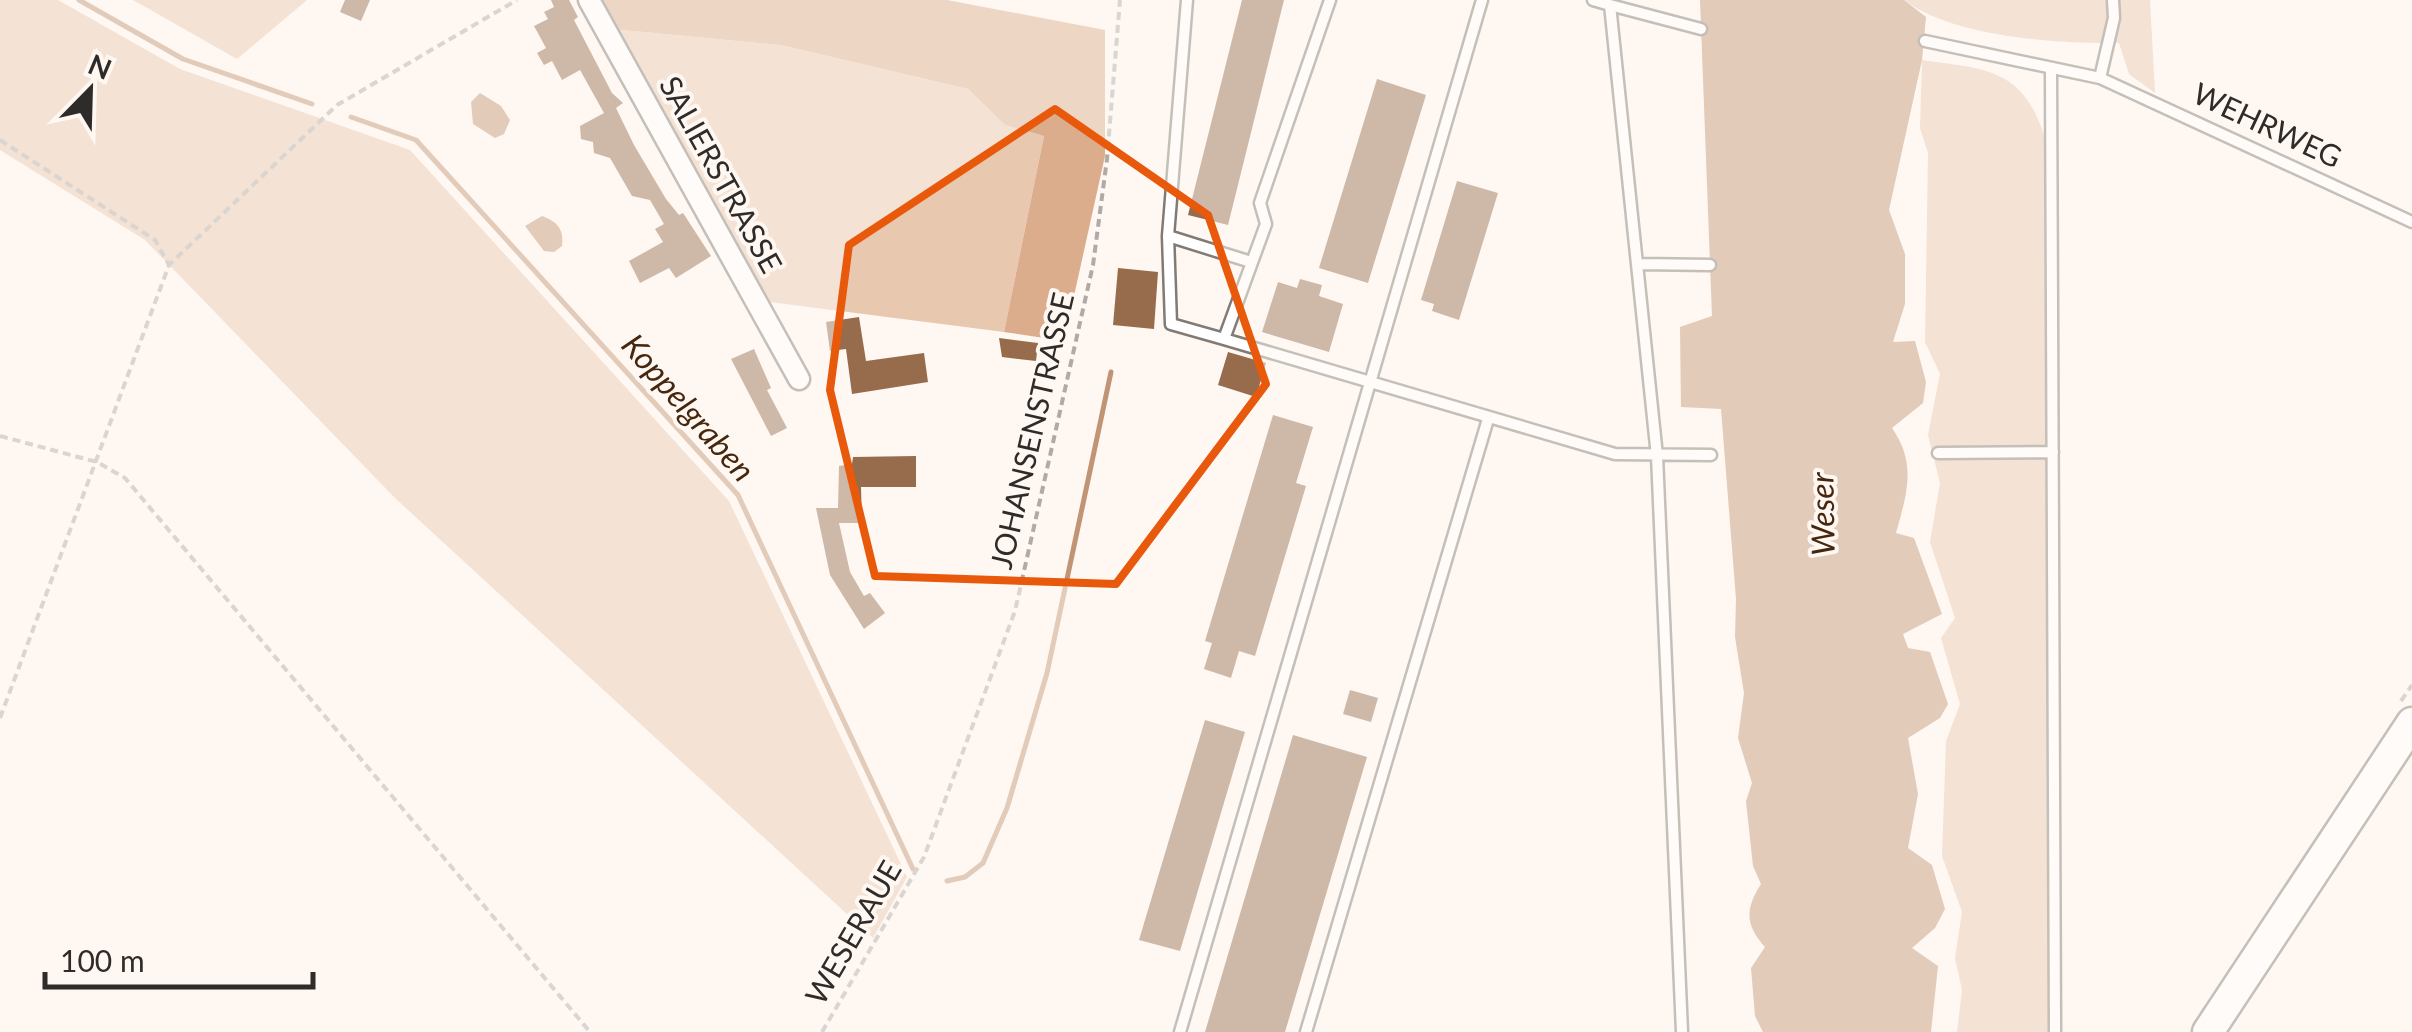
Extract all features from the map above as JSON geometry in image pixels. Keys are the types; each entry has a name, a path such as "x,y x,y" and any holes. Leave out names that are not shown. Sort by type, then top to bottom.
{"main road":[{"path":"2208,1032 2412,723"}],"street":[{"name":"SALIERSTRASSE","path":"588,0 798,379"}],"lane":[{"path":"1187,0 1168,236 1171,324 1615,454 1711,455"},
{"path":"1224,339 1266,224 1260,203 1330,0"},
{"path":"1180,1032 1482,0"},
{"path":"1592,0 1701,29"},
{"path":"2100,78 2114,18 2113,0"},
{"path":"1610,6 1640,264 1657,456 1682,1032"},
{"name":"WEHRWEG","path":"1925,40 2100,78 2412,222"},
{"path":"2051,70 2055,1032"},
{"path":"1168,236 1252,262"},
{"path":"1640,264 1710,265"},
{"path":"1306,1032 1488,419"},
{"path":"1938,453 2053,452"}],"path":[{"path":"0,718 169,265 337,106 518,0"},
{"name":"JOHANSENSTRASSE","path":"924,856 1016,612 1056,440 1093,265 1120,0"},
{"path":"0,140 155,240 169,265"},
{"path":"0,436 97,462 125,478 590,1032"},
{"name":"WESERAUE","path":"822,1032 924,856"}],"highlighted area":[{"path":"1055,109 1208,215 1266,384 1116,584 875,576 830,390 849,245"}],"shaded area":[{"path":"0,0 58,0 180,69 410,150 729,501 907,877 873,938 395,498 145,240 0,150"},
{"path":"133,0 307,0 237,59"},
{"path":"595,0 947,0 1105,30 1105,156 1064,341 1004,332 1044,136 1005,125 968,89 781,45 612,29"},
{"path":"1904,0 2150,0 2155,93 2129,74 2119,43 2037,40 1977,30 1925,13"},
{"path":"612,29 781,45 968,89 1005,125 1044,136 1004,332 762,301"},
{"path":"1922,60 1983,70 2013,84 2025,96 2044,135 2049,1032 1957,1032 1962,990 1955,958 1962,912 1942,856 1946,741 1960,704 1941,638 1955,618 1930,542 1940,483 1928,435 1940,374 1925,342 1928,153 1920,128"}],"water":[{"name":"Weser","path":"1700,0 1904,0 1926,17 1922,60 1889,210 1905,254 1905,304 1893,342 1915,341 1926,382 1923,403 1892,428 1907,466 1906,492 1896,533 1914,538 1942,614 1903,634 1908,648 1930,652 1948,704 1940,718 1908,738 1918,794 1908,848 1932,865 1945,909 1935,928 1912,948 1938,966 1931,1032 1763,1032 1755,1016 1751,968 1765,947 1750,917 1752,901 1761,884 1753,866 1746,801 1752,783 1738,738 1744,693 1735,637 1736,599 1721,409 1681,407 1680,327 1712,316"},
{"path":"480,93 501,106 510,120 504,134 495,138 473,124 471,102"},
{"path":"542,216 561,231 562,246 554,252 544,251 525,226"}],"building":[{"path":"345,0 370,0 361,21 340,12"},
{"path":"551,0 569,0 578,17 574,20 612,93 623,103 616,108 634,145 666,199 679,215 683,213 711,256 676,278 669,268 640,283 629,261 663,242 655,229 664,224 650,200 632,196 610,158 594,153 593,142 581,139 580,126 604,113 580,70 562,80 552,61 544,65 537,53 546,48 534,26 548,19 544,12 554,7"},
{"path":"1242,0 1284,0 1228,225 1188,215"},
{"path":"1377,79 1426,95 1368,283 1319,268"},
{"path":"1457,181 1498,193 1459,320 1432,311 1434,304 1421,300"},
{"path":"1118,268 1158,272 1154,329 1113,325"},
{"path":"1300,279 1322,285 1319,296 1343,304 1329,352 1262,332 1278,282 1297,288"},
{"path":"859,317 866,361 924,353 928,382 852,394 846,349 830,351 826,322"},
{"path":"999,338 1038,343 1036,361 1002,357"},
{"path":"754,349 771,388 767,390 787,428 771,436 731,359"},
{"path":"1228,352 1266,363 1256,397 1218,385"},
{"path":"1273,415 1313,427 1296,483 1306,486 1255,656 1239,651 1231,678 1204,669 1212,643 1205,641"},
{"path":"916,456 916,487 861,487 862,523 839,523 850,572 864,596 870,593 885,613 864,629 830,575 816,508 838,508 839,466 852,464 853,457"},
{"path":"1350,690 1378,698 1371,722 1343,714"},
{"path":"1205,720 1245,732 1180,951 1139,940"},
{"path":"1293,735 1367,757 1285,1032 1205,1032"}],"waterway":[{"name":"Koppelgraben","path":"79,0 183,59 312,104"},
{"name":"Koppelgraben","path":"351,117 416,140 738,495 913,869"},
{"name":"Koppelgraben","path":"947,881 965,877 983,863 1007,808 1047,673 1111,372"}]}
